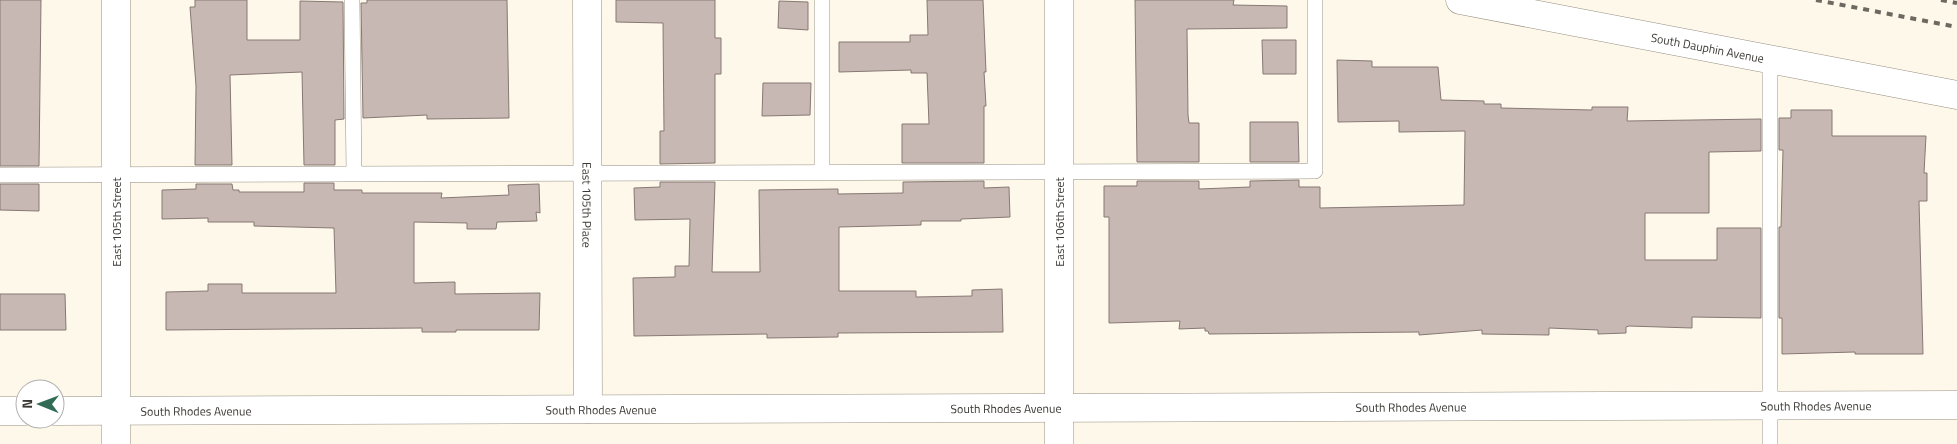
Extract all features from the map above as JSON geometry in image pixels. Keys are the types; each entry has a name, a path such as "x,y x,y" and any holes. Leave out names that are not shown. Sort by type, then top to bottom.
{"street":[{"name":"East 105th Street","path":"116,0 116,444"},
{"name":"East 105th Place","path":"587,0 588,409"},
{"name":"East 106th Street","path":"1058,0 1059,444"},
{"name":"South Dauphin Avenue","path":"1460,0 1957,95"},
{"name":"South Rhodes Avenue","path":"65,411 1957,405"},
{"path":"0,411 15,411"}],"lane":[{"path":"352,0 354,174"},
{"path":"822,0 822,173"},
{"path":"0,175 1315,172 1315,0"},
{"path":"1770,60 1770,444"}],"building":[{"path":"0,0 41,0 39,166 0,166"},
{"path":"195,0 247,0 247,40 300,40 300,1 343,2 344,119 335,120 335,165 304,165 302,72 230,75 232,165 195,165 196,86 190,7 195,7"},
{"path":"367,0 507,0 509,118 427,119 427,115 363,118 361,3 367,3"},
{"path":"616,0 715,0 715,38 721,38 721,74 715,74 715,163 660,164 660,131 664,131 663,23 616,22"},
{"path":"927,0 983,0 986,72 984,72 986,106 984,106 984,163 902,163 902,124 929,124 927,73 911,73 911,70 839,72 839,42 910,42 910,35 928,35"},
{"path":"1135,0 1234,0 1233,5 1287,6 1287,28 1187,29 1188,115 1189,123 1199,123 1199,162 1137,162"},
{"path":"779,1 808,2 808,30 778,28"},
{"path":"1262,40 1296,40 1296,74 1263,74"},
{"path":"1337,60 1372,61 1372,67 1438,67 1441,100 1484,101 1484,104 1501,104 1501,108 1592,110 1592,107 1628,107 1627,121 1761,119 1761,151 1709,152 1709,213 1645,213 1645,260 1717,260 1717,228 1761,228 1761,318 1692,317 1692,328 1629,326 1626,327 1626,333 1598,334 1598,330 1549,328 1549,335 1482,334 1482,330 1419,335 1419,332 1209,334 1208,331 1205,331 1205,328 1179,329 1180,321 1109,323 1109,217 1104,217 1104,186 1137,186 1137,181 1199,181 1199,189 1250,187 1250,181 1299,180 1299,187 1320,187 1320,208 1464,205 1465,131 1399,132 1399,121 1338,122"},
{"path":"763,83 811,83 810,115 762,116"},
{"path":"1791,110 1832,110 1832,136 1926,136 1924,173 1927,173 1927,201 1919,201 1923,354 1855,354 1855,352 1782,354 1782,318 1779,318 1779,227 1781,227 1783,150 1779,150 1779,118 1791,118"},
{"path":"1250,122 1298,122 1299,162 1250,162"},
{"path":"984,181 984,188 1009,187 1010,217 961,219 961,221 921,221 921,225 839,227 839,291 916,291 916,297 972,296 972,290 1002,289 1003,332 838,333 838,337 767,338 767,334 634,336 633,278 675,277 675,266 689,266 690,219 635,220 634,188 660,187 660,182 715,182 712,272 760,272 759,190 838,189 838,194 903,193 903,182"},
{"path":"304,183 334,183 334,190 362,190 362,193 442,193 441,198 509,195 508,185 539,184 540,213 536,212 537,221 497,222 496,229 467,229 467,223 414,222 414,283 455,282 455,294 540,293 539,330 422,332 422,328 166,330 166,292 208,291 208,284 242,284 242,293 336,293 334,228 254,226 254,222 208,222 208,218 162,219 162,190 196,189 196,184 232,184 233,190 239,190 239,192 304,192"},
{"path":"0,184 39,184 39,211 0,210"},
{"path":"0,294 65,294 66,330 0,330"}],"railway":[{"path":"1816,0 1957,27"},
{"path":"1941,0 1957,3"}]}
